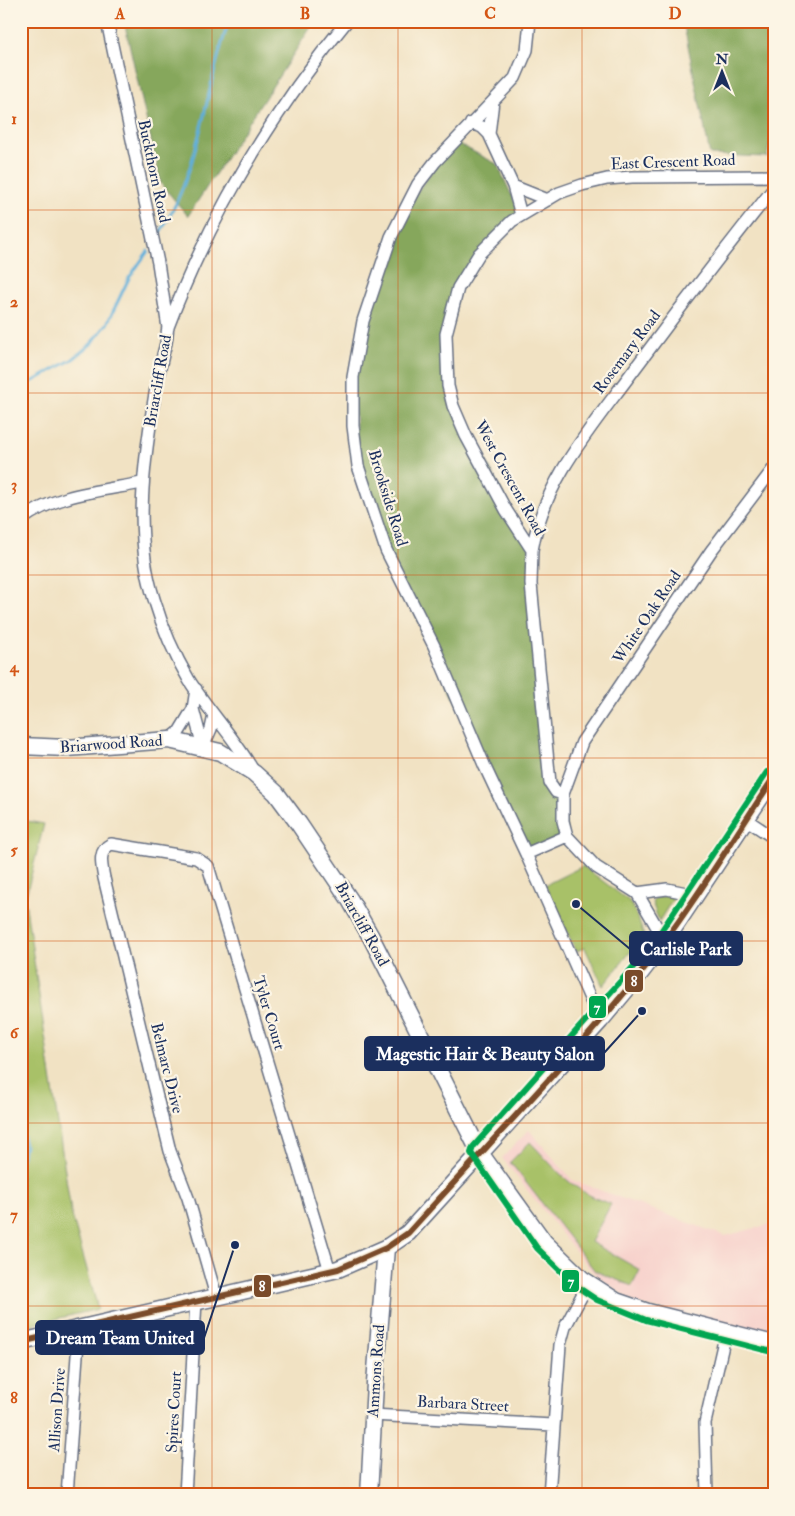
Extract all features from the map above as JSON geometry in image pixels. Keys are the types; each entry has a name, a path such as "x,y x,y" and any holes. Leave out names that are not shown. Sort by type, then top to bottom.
{"street":[{"name":"Buckthorn Road","path":"107,21 158,263 168,328"},
{"name":"Briarcliff Road","path":"348,21 299,84 231,190 205,241 168,328 155,390 142,483 145,559 154,600 188,678 245,755 254,773 276,793 300,824 350,900 371,937 480,1153 544,1242 588,1284 632,1308 774,1344"},
{"path":"489,134 493,101 509,86 520,69 527,50 530,21"},
{"name":"Brookside Road","path":"493,101 471,123 418,184 380,265 363,321 352,377 353,426 358,466 386,550 434,646 485,767 600,1021"},
{"path":"471,123 489,134 513,186 521,215"},
{"name":"East Crescent Road","path":"521,215 548,200 582,185 607,179 774,176"},
{"path":"513,186 548,200"},
{"name":"Rosemary Road","path":"532,550 541,510 559,474 650,349 774,188"},
{"name":"West Crescent Road","path":"521,215 494,237 465,273 448,318 446,350 448,386 453,406 506,510 532,550 531,584 550,783 556,792 563,794"},
{"name":"White Oak Road","path":"563,794 582,742 712,551 774,468"},
{"path":"21,520 39,508 72,496 142,483"},
{"path":"196,689 194,709 203,747"},
{"path":"169,740 180,732 194,709"},
{"path":"203,747 211,729 214,715"},
{"name":"Briarwood Road","path":"21,746 67,748 169,740 203,747 226,756 254,773"},
{"path":"21,1342 330,1271 386,1248 415,1227 600,1021 665,941 774,777"},
{"path":"563,794 563,821 567,836 596,867 637,893 665,941"},
{"path":"747,820 774,838"},
{"path":"526,854 567,836"},
{"name":"Tyler Court","path":"107,846 115,844 196,858 208,866 330,1271"},
{"name":"Belmarc Drive","path":"107,846 100,859 170,1151 188,1198 216,1296"},
{"path":"637,893 667,889 696,895"},
{"name":"Ammons Road","path":"369,1495 372,1415 386,1248"},
{"path":"549,1495 558,1355 562,1336 588,1284"},
{"name":"Spires Court","path":"185,1495 196,1301"},
{"name":"Allison Drive","path":"68,1495 79,1328"},
{"path":"707,1495 705,1423 726,1332"},
{"name":"Barbara Street","path":"372,1415 553,1425"}],"shaded area":[{"path":"529,1130 572,1180 725,1236 774,1223 774,1333 636,1304 592,1272 502,1158"}],"green space":[{"path":"124,21 315,21 188,216 161,184"},
{"path":"683,21 774,21 774,119 767,157 710,155"},
{"path":"453,141 497,164 521,215 465,273 446,334 448,386 532,550 550,783 563,794 567,836 526,854 386,550 358,466 353,377 371,293 404,210"},
{"path":"21,820 44,824 25,900 71,1212 98,1309 21,1327"},
{"path":"583,866 629,901 644,935 603,986 585,948 576,951 545,885"},
{"path":"674,897 659,921 652,902 656,898"},
{"path":"530,1142 557,1171 575,1186 597,1199 611,1204 591,1242 640,1270 632,1286 595,1271 510,1162"}],"water":[{"path":"774,21 774,31 753,22"}],"waterway":[{"path":"159,234 173,210 193,157 213,75 229,21"},
{"path":"21,388 73,359 91,344 107,324 129,278 148,251"},
{"path":"21,1128 25,1145 21,1159"}],"transit line":[{"name":"7","path":"767,772 658,936 634,966 473,1147 471,1153 537,1248 576,1286 597,1300 646,1320 772,1352"},
{"name":"8","path":"21,1342 338,1269 386,1248 408,1233 556,1071 642,971 694,900 774,777"}],"place":[{"name":"Carlisle Park","path":"576,904"},
{"name":"Magestic Hair & Beauty Salon","path":"642,1011"},
{"name":"Dream Team United","path":"235,1245"}]}
